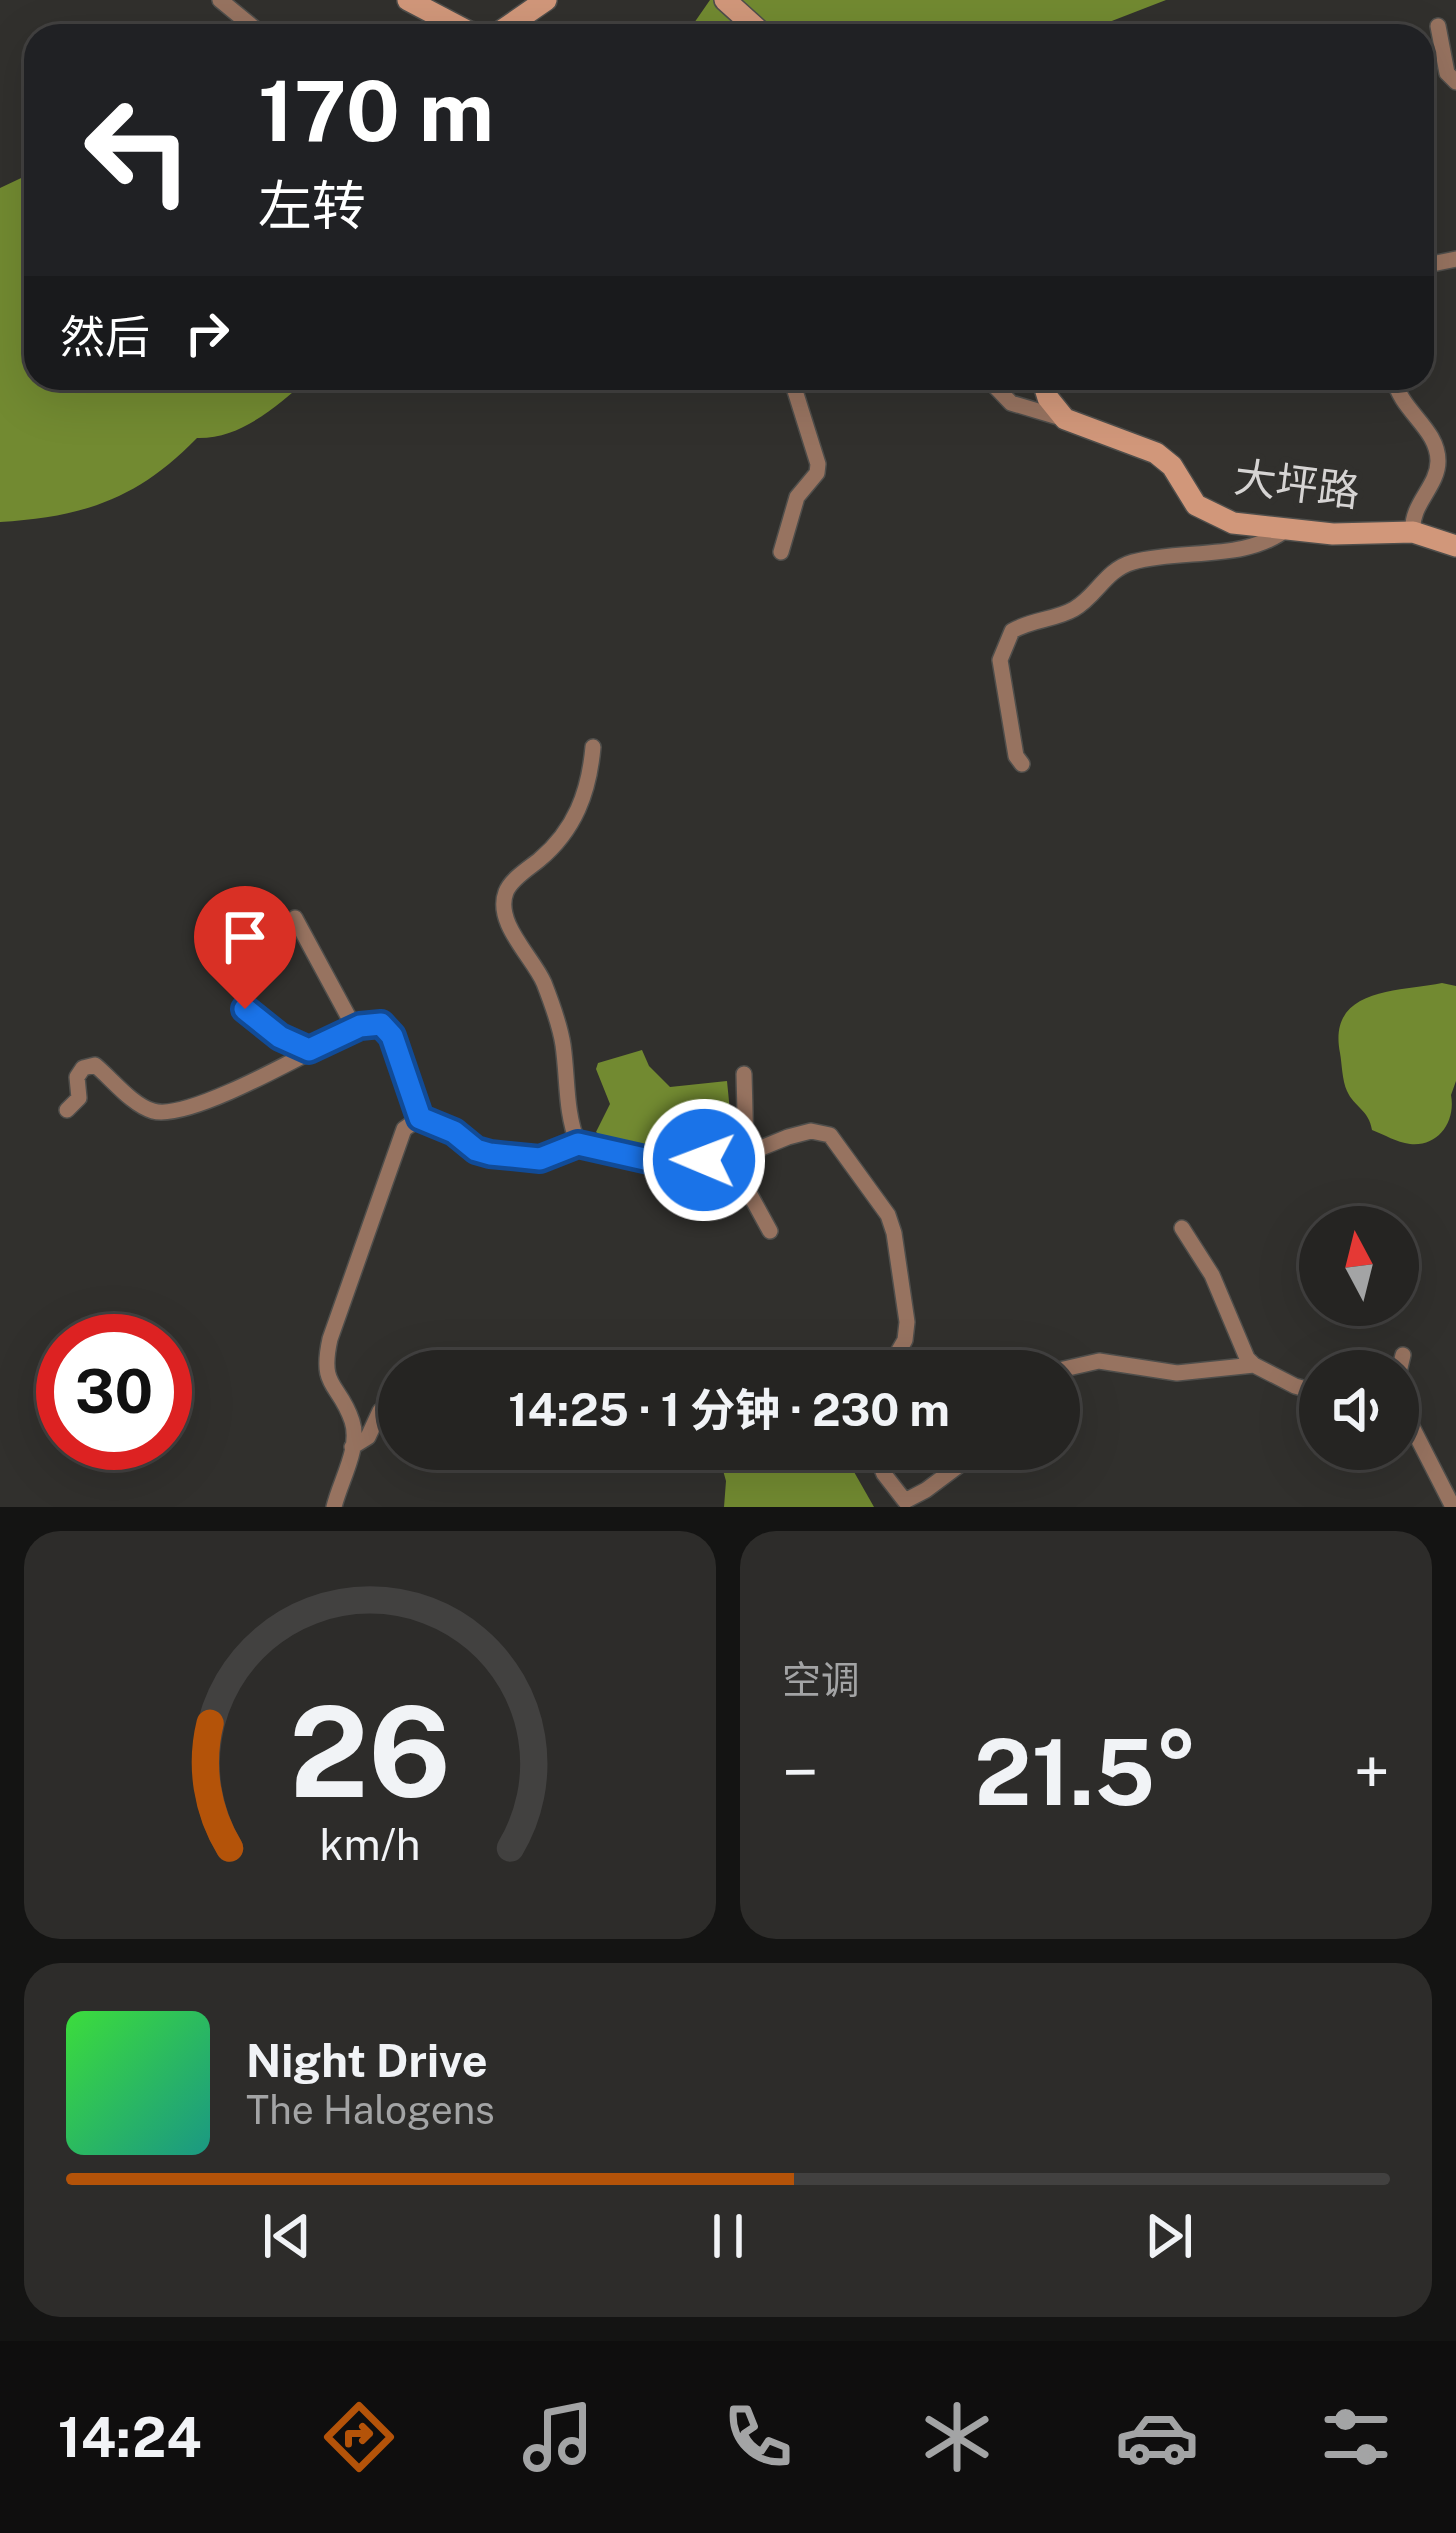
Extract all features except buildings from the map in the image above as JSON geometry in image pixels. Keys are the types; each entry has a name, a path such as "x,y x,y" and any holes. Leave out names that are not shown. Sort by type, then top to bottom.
{"main road":[{"path":"408,0 454,24"},
{"path":"511,24 546,0"},
{"path":"724,0 752,24"},
{"path":"1046,390 1065,419"},
{"name":"大坪路","path":"1065,419 1156,453 1172,466 1196,506 1233,523 1334,534 1413,532 1456,546"}],"street":[{"path":"220,0 249,24"},
{"path":"1438,26 1447,73 1456,82"},
{"path":"781,552 796,496 817,473 818,464 795,390"},
{"path":"999,390 1011,403 1065,419"},
{"path":"1398,390 1428,431 1438,459 1437,471 1416,508 1413,532"},
{"path":"1022,764 1016,756 1000,659 1012,631 1042,616 1070,612 1116,568 1128,563 1197,551 1243,550 1269,542 1288,528"},
{"path":"578,1144 569,1121 563,1045 553,1011 543,981 511,928 505,905 506,891 514,881 558,842 573,820 584,798 593,747"},
{"path":"296,918 355,1029"},
{"path":"245,1009 280,1037 309,1050"},
{"path":"67,1111 79,1098 77,1077 83,1068 95,1064 145,1108 161,1113 221,1095 355,1029 381,1024 392,1036 420,1118 490,1154 540,1159 578,1144 673,1162 734,1159 811,1131 830,1135 888,1215 907,1322 899,1350"},
{"path":"744,1074 747,1189 770,1231"},
{"path":"334,1507 352,1447 352,1418 330,1385 325,1359 404,1129 420,1118"},
{"path":"1182,1228 1213,1275 1254,1365"},
{"path":"1080,1365 1099,1360 1177,1373 1254,1365 1299,1388"},
{"path":"352,1447 368,1437 378,1415"},
{"path":"1419,1441 1453,1507"},
{"path":"882,1470 903,1504 951,1470"}],"shaded area":[{"path":"710,0 1166,0 1104,24 693,24"},
{"path":"24,177 24,390 295,390 244,427 197,438 153,476 108,501 58,515 0,522 0,188"},
{"path":"1442,983 1456,986 1456,1081 1451,1114 1437,1137 1420,1144 1405,1143 1372,1130 1350,1096 1343,1077 1339,1031 1344,1015 1370,997"},
{"path":"642,1050 649,1066 670,1087 727,1081 733,1142 698,1138 655,1148 603,1138 596,1132 610,1104 596,1069 598,1063"},
{"path":"723,1470 853,1470 874,1507 724,1507"}],"route":[{"path":"245,1009 280,1037 309,1050 360,1026 381,1024 392,1036 420,1118 454,1132 476,1150 540,1159 578,1144 649,1160 704,1160"}]}
